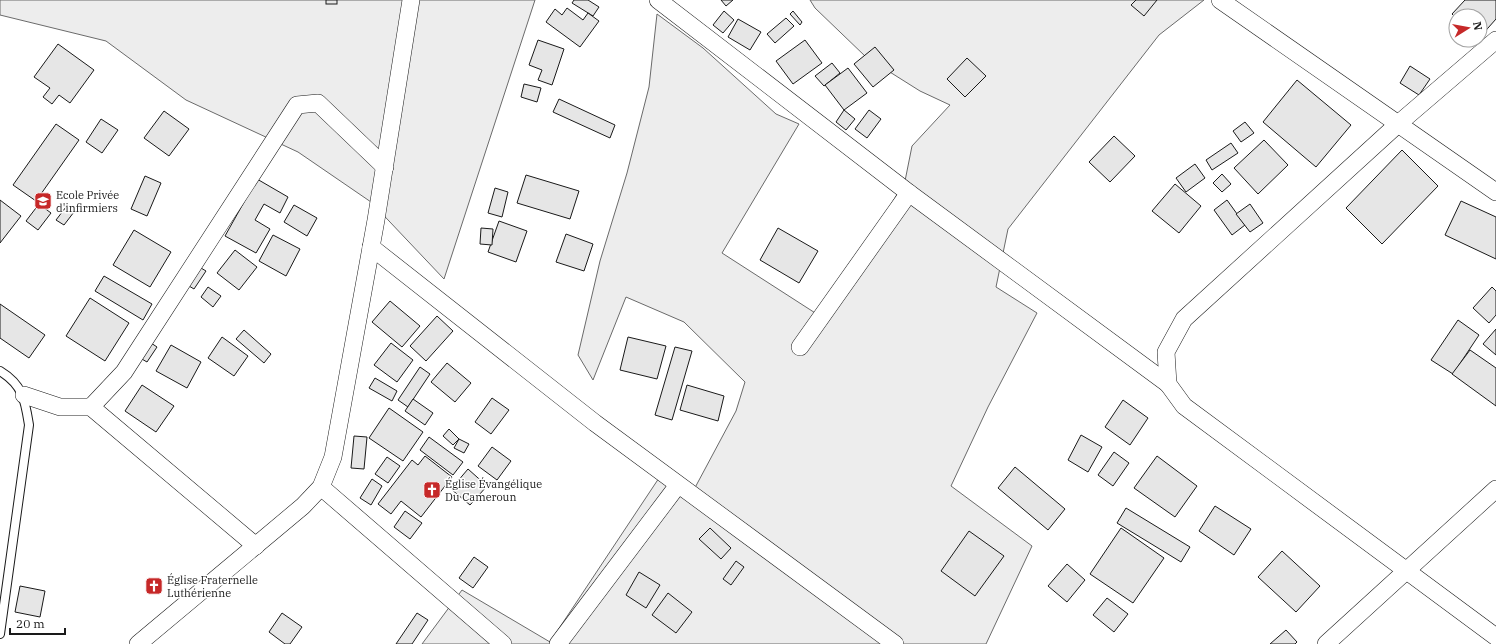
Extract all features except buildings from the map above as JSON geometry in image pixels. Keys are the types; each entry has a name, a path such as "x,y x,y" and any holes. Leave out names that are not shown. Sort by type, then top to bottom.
{"street":[{"path":"138,644 303,506 321,487 333,457 371,247 411,0"},
{"path":"658,0 909,193 1168,384 1184,406 1496,637"},
{"path":"1220,0 1496,192"},
{"path":"1168,384 1166,352 1184,319 1398,124 1496,40"},
{"path":"90,407 124,372 296,105 318,103 384,167"},
{"path":"800,347 909,193"},
{"path":"371,247 595,423 895,644"},
{"path":"24,395 60,407 90,407 256,546"},
{"path":"558,644 678,485"},
{"path":"321,487 503,644"},
{"path":"1326,644 1496,489"}],"lane":[{"path":"0,371 7,375 24,395 30,424 0,634"}],"shaded area":[{"path":"0,0 535,0 444,279 371,202 298,152 186,100 106,41 0,15"},
{"path":"810,0 1204,0 1159,35 1008,229 996,287 1037,313 988,407 951,486 1032,546 986,644 422,644 462,590 550,642 659,478 690,497 736,411 745,382 684,322 626,297 593,380 578,355 600,261 627,173 649,87 657,14 703,48 776,114 799,124 722,253 823,318 905,181 912,146 950,105 920,91 866,57 815,8"}],"place":[{"name":"Ecole Privée d'infirmiers","path":"43,201"},
{"name":"Église Évangélique Du Cameroun","path":"432,490"},
{"name":"Église Fraternelle Luthérienne","path":"154,586"}]}
